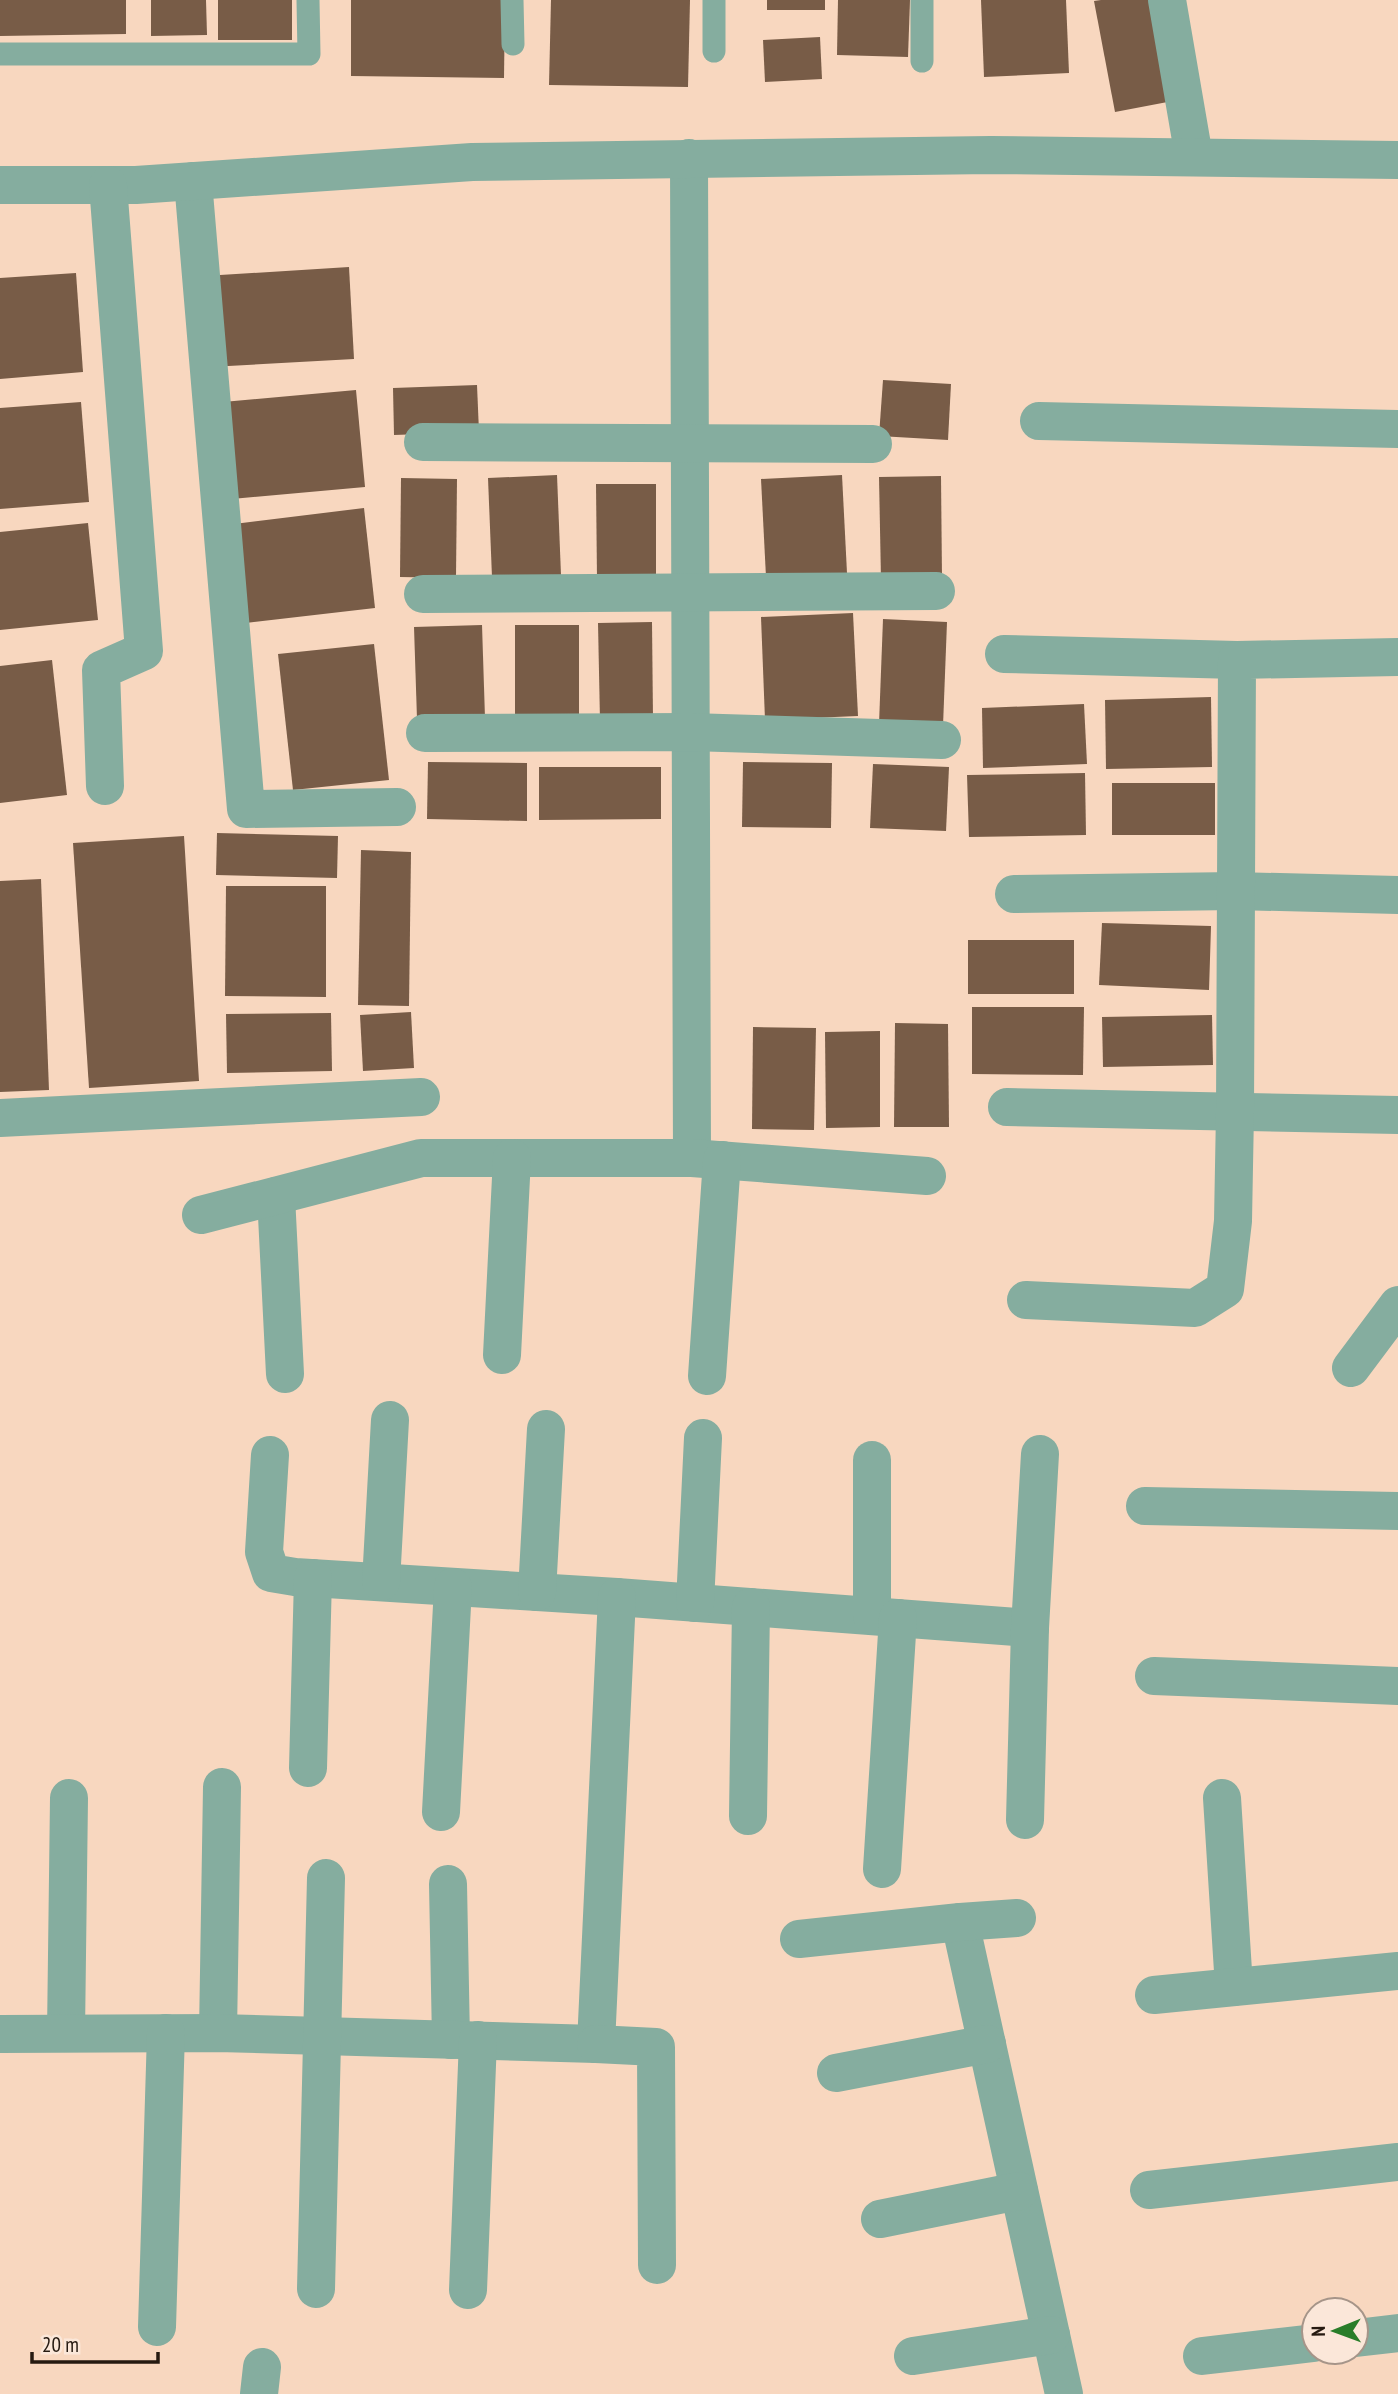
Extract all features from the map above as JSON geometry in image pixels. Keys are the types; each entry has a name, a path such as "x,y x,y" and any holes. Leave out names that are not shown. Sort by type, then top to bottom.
{"street":[{"path":"1167,0 1194,157"},
{"path":"0,186 193,181 472,162 991,155 1398,160"},
{"path":"689,158 690,732 707,1159 707,1376"},
{"path":"193,181 246,809 397,807"},
{"path":"105,786 101,670 144,651 108,185"},
{"path":"1039,421 1398,429"},
{"path":"423,442 873,444"},
{"path":"423,594 689,590 936,591"},
{"path":"1004,654 1237,660 1398,657"},
{"path":"1026,1300 1195,1308 1225,1289 1233,1221 1237,660"},
{"path":"425,733 690,732 942,740"},
{"path":"1014,894 1235,891 1398,895"},
{"path":"0,1118 421,1097"},
{"path":"1007,1107 1398,1115"},
{"path":"201,1215 421,1158 707,1159 927,1176"},
{"path":"502,1355 512,1158"},
{"path":"276,1196 285,1374"},
{"path":"1352,1368 1398,1306"},
{"path":"381,1582 390,1420"},
{"path":"537,1592 546,1429"},
{"path":"695,1603 703,1438"},
{"path":"1025,1820 1030,1628 1040,1454"},
{"path":"270,1455 264,1552 271,1573 1030,1628"},
{"path":"872,1460 885,1617 882,1869"},
{"path":"1145,1506 1398,1511"},
{"path":"309,1768 313,1578"},
{"path":"441,1812 453,1587"},
{"path":"596,2044 617,1597"},
{"path":"748,1816 751,1607"},
{"path":"1154,1676 1398,1686"},
{"path":"218,2033 222,1787"},
{"path":"66,2033 69,1798"},
{"path":"1222,1798 1234,1987"},
{"path":"316,2289 326,1878"},
{"path":"448,1884 465,2040 468,2290"},
{"path":"799,1939 1017,1918"},
{"path":"960,1922 1064,2394"},
{"path":"1154,1995 1398,1971"},
{"path":"158,2327 166,2033"},
{"path":"0,2034 218,2033 656,2047 657,2264"},
{"path":"836,2073 987,2044"},
{"path":"1149,2190 1398,2162"},
{"path":"880,2220 1019,2191"},
{"path":"1370,2336 1398,2333"},
{"path":"913,2356 1051,2335"},
{"path":"1202,2356 1300,2345"}],"lane":[{"path":"0,54 309,54 308,0"},
{"path":"512,0 513,44"},
{"path":"714,0 714,51"},
{"path":"922,0 922,61"}],"building":[{"path":"0,0 126,0 126,34 0,36"},
{"path":"151,0 206,0 207,35 151,36"},
{"path":"218,0 292,0 292,40 218,40"},
{"path":"351,0 505,0 504,78 351,76"},
{"path":"551,0 690,0 688,87 549,85"},
{"path":"767,0 825,0 825,10 767,10"},
{"path":"838,0 910,0 908,57 837,55"},
{"path":"981,0 1066,0 1069,73 984,77"},
{"path":"1158,0 1178,100 1115,112 1094,1"},
{"path":"820,37 822,79 765,82 763,40"},
{"path":"349,267 354,359 210,367 204,276"},
{"path":"76,273 83,372 0,379 0,278"},
{"path":"883,380 951,384 948,440 879,436"},
{"path":"477,385 479,432 394,435 393,388"},
{"path":"356,390 365,487 221,500 212,403"},
{"path":"81,402 89,502 0,509 0,408"},
{"path":"557,475 561,575 492,577 488,478"},
{"path":"842,475 847,573 766,577 761,479"},
{"path":"941,476 942,579 881,580 879,477"},
{"path":"401,478 457,479 456,578 400,577"},
{"path":"596,484 656,484 656,579 597,578"},
{"path":"364,508 375,608 229,625 218,526"},
{"path":"88,523 98,620 0,630 0,532"},
{"path":"853,613 858,716 765,720 761,617"},
{"path":"883,619 947,622 943,726 879,724"},
{"path":"652,622 653,720 600,721 598,623"},
{"path":"482,625 485,718 417,719 414,627"},
{"path":"515,625 579,625 579,717 515,716"},
{"path":"374,644 389,780 293,790 278,654"},
{"path":"52,660 67,795 0,803 0,666"},
{"path":"1211,697 1212,767 1106,769 1105,700"},
{"path":"1084,704 1087,764 983,768 982,708"},
{"path":"428,762 527,763 527,821 427,819"},
{"path":"743,762 832,763 831,828 742,827"},
{"path":"873,764 949,767 946,831 870,828"},
{"path":"539,767 661,767 661,819 539,820"},
{"path":"1085,773 1086,835 969,837 967,775"},
{"path":"1112,783 1215,783 1215,835 1112,835"},
{"path":"217,833 338,836 337,878 216,875"},
{"path":"184,836 199,1081 89,1088 73,843"},
{"path":"361,850 411,852 409,1006 358,1005"},
{"path":"41,879 49,1090 0,1092 0,881"},
{"path":"226,886 326,886 326,997 225,996"},
{"path":"1102,923 1211,926 1209,990 1099,985"},
{"path":"968,940 1074,940 1074,994 968,994"},
{"path":"972,1007 1084,1007 1083,1075 972,1074"},
{"path":"411,1012 414,1068 363,1071 360,1015"},
{"path":"331,1013 332,1071 227,1073 226,1014"},
{"path":"1212,1015 1213,1065 1103,1067 1102,1017"},
{"path":"895,1023 948,1024 949,1127 894,1127"},
{"path":"753,1027 816,1028 814,1130 752,1129"},
{"path":"880,1031 880,1127 826,1128 825,1032"}]}
